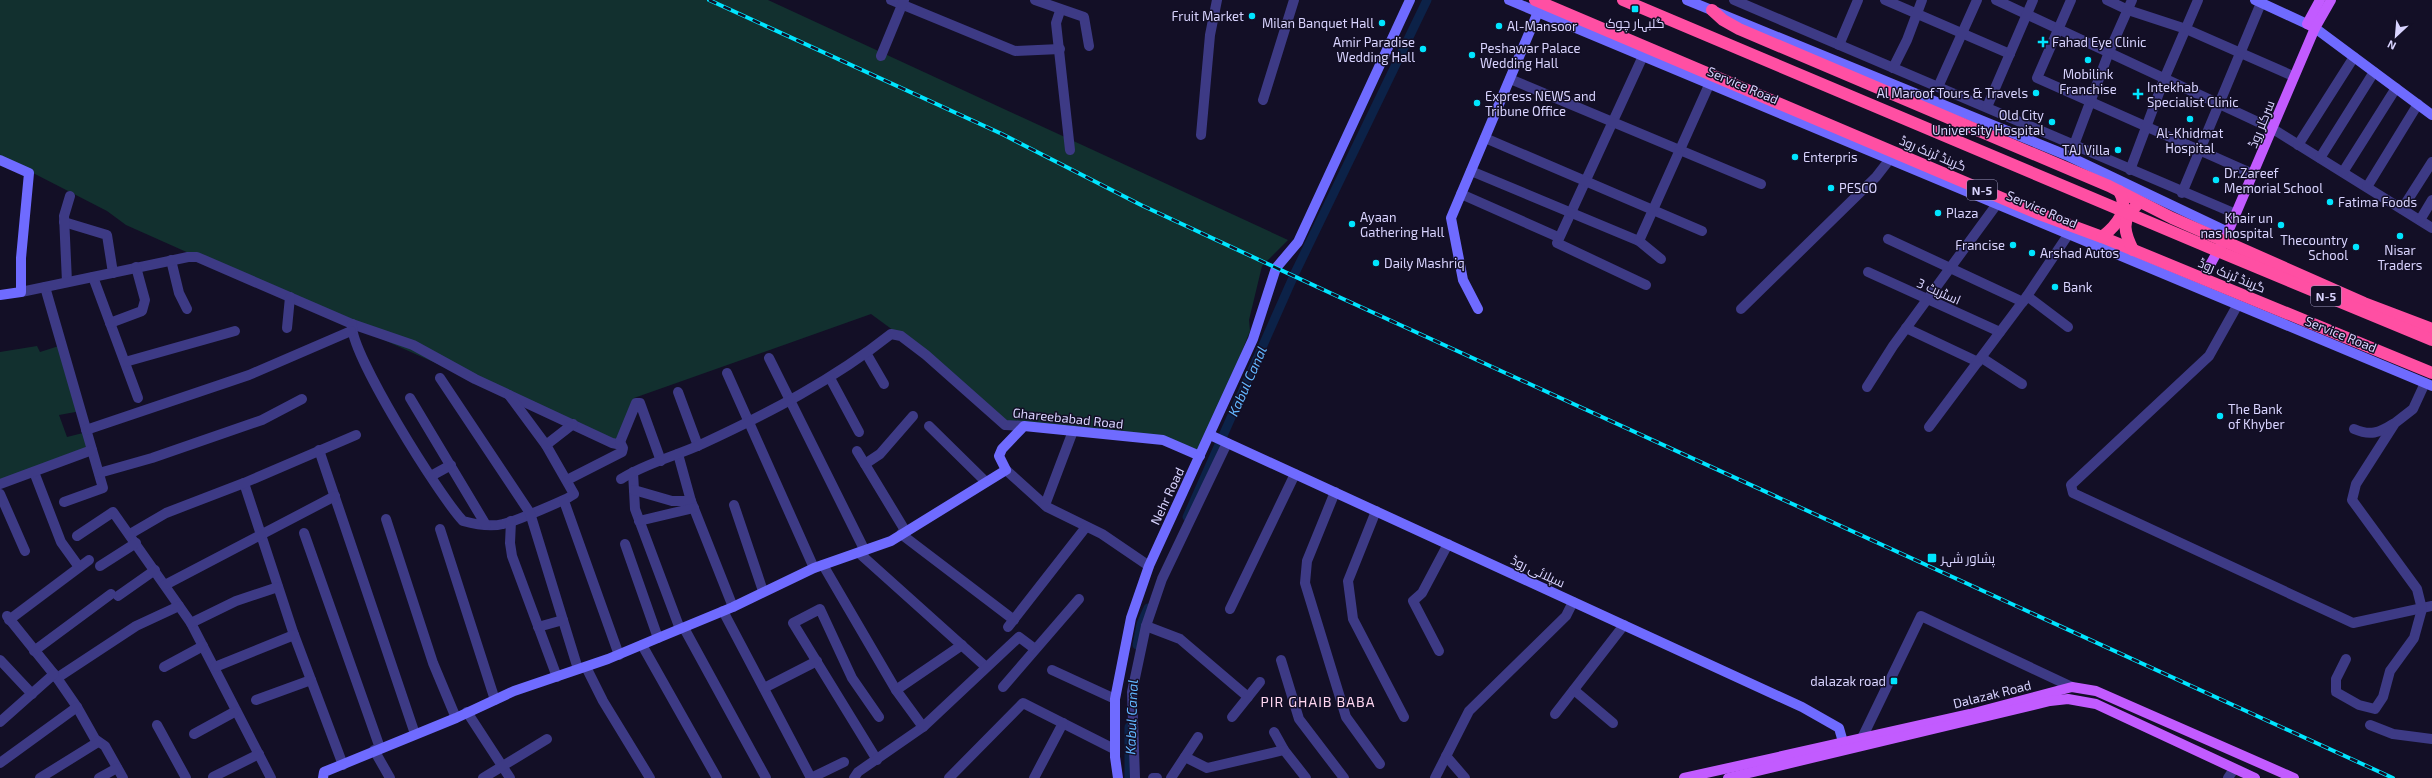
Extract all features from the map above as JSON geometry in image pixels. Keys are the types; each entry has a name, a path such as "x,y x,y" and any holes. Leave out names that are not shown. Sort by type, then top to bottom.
{"highway":[{"name":"گرینڈ ٹرنک روڈ","path":"1535,0 2037,213 2102,237 2432,373"},
{"name":"گرینڈ ٹرنک روڈ","path":"1622,0 2432,340"},
{"path":"1712,10 1723,20 1739,29 2119,191 2144,204 2226,236 2364,303 2432,329"},
{"path":"2102,237 2122,216 2124,199 2119,191"},
{"path":"2133,250 2125,235 2125,227 2135,207 2144,204"}],"main road":[{"path":"2311,26 2320,0"},
{"name":"سرکلر روڈ","path":"2203,278 2226,236 2273,129 2311,26 2331,0"},
{"name":"Dalazak Road","path":"1684,778 1762,765 1810,754 2072,687 2096,691 2294,778"},
{"name":"Dalazak Road","path":"1867,739 2050,700 2068,699 2096,704 2255,778"},
{"path":"2230,767 2233,751"},
{"name":"Dalazak Road","path":"1734,777 1762,765"}],"street":[{"path":"891,0 903,2 1015,51 1060,49"},
{"path":"1035,0 1047,3 1060,11 1084,17 1089,46"},
{"path":"1201,135 1210,35 1217,0"},
{"path":"1263,100 1294,0"},
{"name":"Nehr Road","path":"1118,778 1114,749 1114,699 1131,618 1149,566 1211,435 1253,339 1276,268 1298,242 1410,0"},
{"name":"Service Road","path":"1509,0 2428,385"},
{"path":"1687,0 2066,155 2226,236"},
{"path":"1734,0 1987,107 2182,193 2236,214"},
{"path":"1839,45 1858,0"},
{"path":"1885,0 2010,54"},
{"path":"1893,68 1907,40 1922,0"},
{"path":"1938,87 1977,0"},
{"path":"1996,0 2165,77 2273,129 2432,228"},
{"path":"1987,107 2033,0"},
{"path":"2071,0 2037,78 2146,128 2199,149 2253,174"},
{"path":"2107,0 2130,5 2293,76"},
{"path":"2130,170 2165,77 2198,0"},
{"path":"2182,193 2258,1 2311,26 2432,115"},
{"path":"881,56 903,2"},
{"path":"2074,145 2109,52 2130,5"},
{"path":"1060,11 1056,23 1070,150"},
{"path":"1478,309 1463,280 1451,218 1538,12"},
{"path":"1643,56 1558,237 1557,243 1646,285"},
{"path":"2298,145 2354,57"},
{"path":"2320,158 2374,72"},
{"path":"1510,79 1681,148 1761,184"},
{"path":"1639,241 1709,85"},
{"path":"2343,172 2396,88"},
{"path":"2367,187 2418,104"},
{"path":"1485,138 1702,231"},
{"path":"1741,309 1876,177 1890,159"},
{"path":"0,160 30,173 21,258 20,292"},
{"path":"2402,209 2432,162"},
{"path":"1471,171 1639,241 1661,259"},
{"path":"1461,194 1558,237"},
{"path":"67,282 64,222 70,196"},
{"path":"2420,220 2432,200"},
{"path":"1867,387 1906,328 1997,204"},
{"path":"64,222 106,235 112,272"},
{"path":"1929,427 2025,299 2068,235"},
{"path":"1888,239 1949,269 2025,299 2068,327"},
{"path":"0,295 171,260 197,257 290,297 352,327 413,345 475,379 612,443 617,444 620,442"},
{"path":"171,260 179,293 187,309"},
{"path":"110,323 142,311 145,300 136,267"},
{"name":"اسٹریٹ 3","path":"1868,272 2000,332"},
{"path":"93,277 138,398"},
{"path":"45,287 103,488 64,502"},
{"path":"288,328 290,297"},
{"path":"2237,306 2209,356 2071,485 2071,490 2073,493 2353,623 2432,606"},
{"path":"86,430 249,375 352,327"},
{"path":"352,327 379,392 431,476 462,521 486,524 503,524 564,501 574,494 546,446 508,394"},
{"path":"1906,328 1980,360 2022,384"},
{"path":"124,362 235,331"},
{"name":"Ghareebabad Road","path":"866,353 891,334 901,336 926,355 1005,425 1163,440 1200,456"},
{"path":"621,479 633,472 698,446 748,423 830,378 866,353 884,384"},
{"path":"769,358 862,552 986,667"},
{"path":"727,373 748,423 818,567 896,690 923,727"},
{"path":"440,378 530,513 563,620 582,668 650,778"},
{"path":"830,378 859,432"},
{"path":"2354,430 2366,434 2380,432 2395,423 2413,409 2428,385"},
{"path":"678,392 698,446"},
{"path":"410,398 486,524"},
{"path":"99,473 152,458 262,420 302,399"},
{"path":"567,480 622,452 623,448 620,442 636,403 640,403 662,461"},
{"path":"865,464 880,454 913,416"},
{"path":"2346,659 2336,679 2336,692 2359,705 2375,708 2383,697 2390,672 2414,638 2422,609 2414,583 2352,500 2356,484 2395,423"},
{"path":"546,446 573,424"},
{"path":"929,426 986,482"},
{"path":"1024,426 1002,449 998,456 1006,470 1045,505 1086,527 1149,566"},
{"path":"1045,505 1073,431"},
{"path":"100,566 166,513 244,483 356,435"},
{"name":"سپلائی روڈ","path":"1211,435 1802,707 1839,728 1844,746"},
{"path":"1135,778 1132,692 1146,626 1162,579 1227,443"},
{"path":"0,484 92,450"},
{"path":"319,450 415,734"},
{"path":"857,451 903,533 1011,624 1086,527"},
{"path":"678,454 692,504 734,607"},
{"path":"431,476 451,465"},
{"path":"323,778 324,772 377,749 456,718 494,700 642,645 734,607 763,591 818,567 862,552 903,533 1006,470"},
{"path":"34,472 61,542 79,567"},
{"path":"633,472 634,509 682,628 766,778"},
{"path":"1230,609 1295,474"},
{"path":"244,483 294,635 343,765"},
{"path":"634,490 672,501 692,504"},
{"path":"1335,492 1307,561 1305,583 1346,717 1380,764"},
{"path":"0,494 25,551"},
{"path":"165,585 335,496"},
{"path":"564,501 619,654"},
{"path":"639,521 692,504"},
{"path":"734,505 763,591"},
{"path":"1376,511 1348,581 1353,619 1404,717"},
{"path":"77,536 113,512 155,570 190,623 215,667 271,778"},
{"path":"386,518 433,663 456,718"},
{"path":"511,521 510,544 512,556 557,677"},
{"path":"440,529 494,700"},
{"path":"304,533 377,749 390,778"},
{"path":"625,544 658,638"},
{"path":"1439,651 1413,601 1422,593 1448,544"},
{"path":"89,560 8,618 55,676 77,707 98,742 105,746 123,778"},
{"path":"34,651 115,595 155,570"},
{"path":"190,623 236,601 278,586"},
{"path":"1003,687 1079,599"},
{"path":"1435,778 1469,711 1566,616 1573,602"},
{"path":"0,722 55,676 136,626 179,606"},
{"path":"876,760 793,623 820,609 852,678 879,717"},
{"path":"723,611 811,778 844,762"},
{"path":"1867,739 1921,616 2072,687"},
{"path":"538,627 563,620"},
{"path":"1555,714 1624,625"},
{"path":"1146,626 1180,640 1248,697"},
{"path":"215,667 294,635"},
{"path":"854,778 858,772 923,727 1019,637 1035,649"},
{"path":"642,645 717,778"},
{"path":"896,690 962,645"},
{"path":"164,667 203,646"},
{"path":"1282,660 1299,719 1344,778"},
{"path":"764,688 817,661"},
{"path":"2,666 32,694"},
{"path":"1052,670 1114,699"},
{"path":"256,700 311,680"},
{"path":"1232,717 1260,682"},
{"path":"1574,690 1613,723"},
{"path":"954,776 1023,703 1114,749"},
{"path":"0,763 77,707"},
{"path":"194,734 236,711"},
{"path":"467,712 510,778"},
{"path":"1034,778 1063,723"},
{"path":"157,725 186,778"},
{"path":"2370,725 2393,734 2432,739"},
{"path":"1274,732 1284,750 1306,778"},
{"path":"1171,778 1198,737"},
{"path":"483,778 547,739"},
{"path":"40,778 98,742"},
{"path":"1185,758 1207,768 1284,750"},
{"path":"213,778 259,754"},
{"path":"1446,756 1465,778"},
{"path":"2228,778 2230,767"},
{"path":"99,778 117,768"}],"green space":[{"path":"0,0 768,0 1288,240 1262,266 1249,320 1250,331 1200,456 1163,440 1005,425 901,336 871,314 634,398 617,444 126,225 107,211 0,156"},
{"path":"62,345 81,411 59,415 67,437 87,432 91,451 0,484 0,352 37,346 40,352"}],"waterway":[{"name":"Kabul Canal","path":"1187,517 1295,273 1427,0"},
{"name":"Kabul Canal","path":"1137,645 1141,624 1148,608"},
{"name":"Kabul Canal","path":"1129,727 1129,778"}],"railway":[{"path":"709,0 1002,134 1141,205 1339,297 2393,778"}],"place":[{"name":"گلبہار چوک","path":"1635,9"},
{"name":"Fruit Market","path":"1252,16"},
{"name":"Milan Banquet Hall","path":"1382,23"},
{"name":"Al-Mansoor","path":"1499,26"},
{"name":"Fahad Eye Clinic","path":"2043,42"},
{"name":"Amir Paradise Wedding Hall","path":"1423,49"},
{"name":"Peshawar Palace Wedding Hall","path":"1472,55"},
{"name":"Mobilink Franchise","path":"2088,60"},
{"name":"Al Maroof Tours & Travels","path":"2036,93"},
{"name":"Intekhab Specialist Clinic","path":"2138,94"},
{"name":"Express NEWS and Tribune Office","path":"1477,103"},
{"name":"Al-Khidmat Hospital","path":"2190,119"},
{"name":"Old City University Hospital","path":"2052,122"},
{"name":"TAJ Villa","path":"2118,150"},
{"name":"Enterpris","path":"1795,157"},
{"name":"Dr.Zareef Memorial School","path":"2216,180"},
{"name":"PESCO","path":"1831,188"},
{"name":"Fatima Foods","path":"2330,202"},
{"name":"Plaza","path":"1938,213"},
{"name":"Ayaan Gathering Hall","path":"1352,224"},
{"name":"Khair un nas hospital","path":"2281,225"},
{"name":"Nisar Traders","path":"2400,236"},
{"name":"Francise","path":"2013,245"},
{"name":"Thecountry School","path":"2356,247"},
{"name":"Arshad Autos","path":"2032,253"},
{"name":"Daily Mashriq","path":"1376,263"},
{"name":"Bank","path":"2055,287"},
{"name":"The Bank of Khyber","path":"2220,416"},
{"name":"پشاور شہر","path":"1932,558"},
{"name":"dalazak road","path":"1894,681"}],"district":[{"name":"PIR GHAIB BABA","path":"1318,701"}]}
